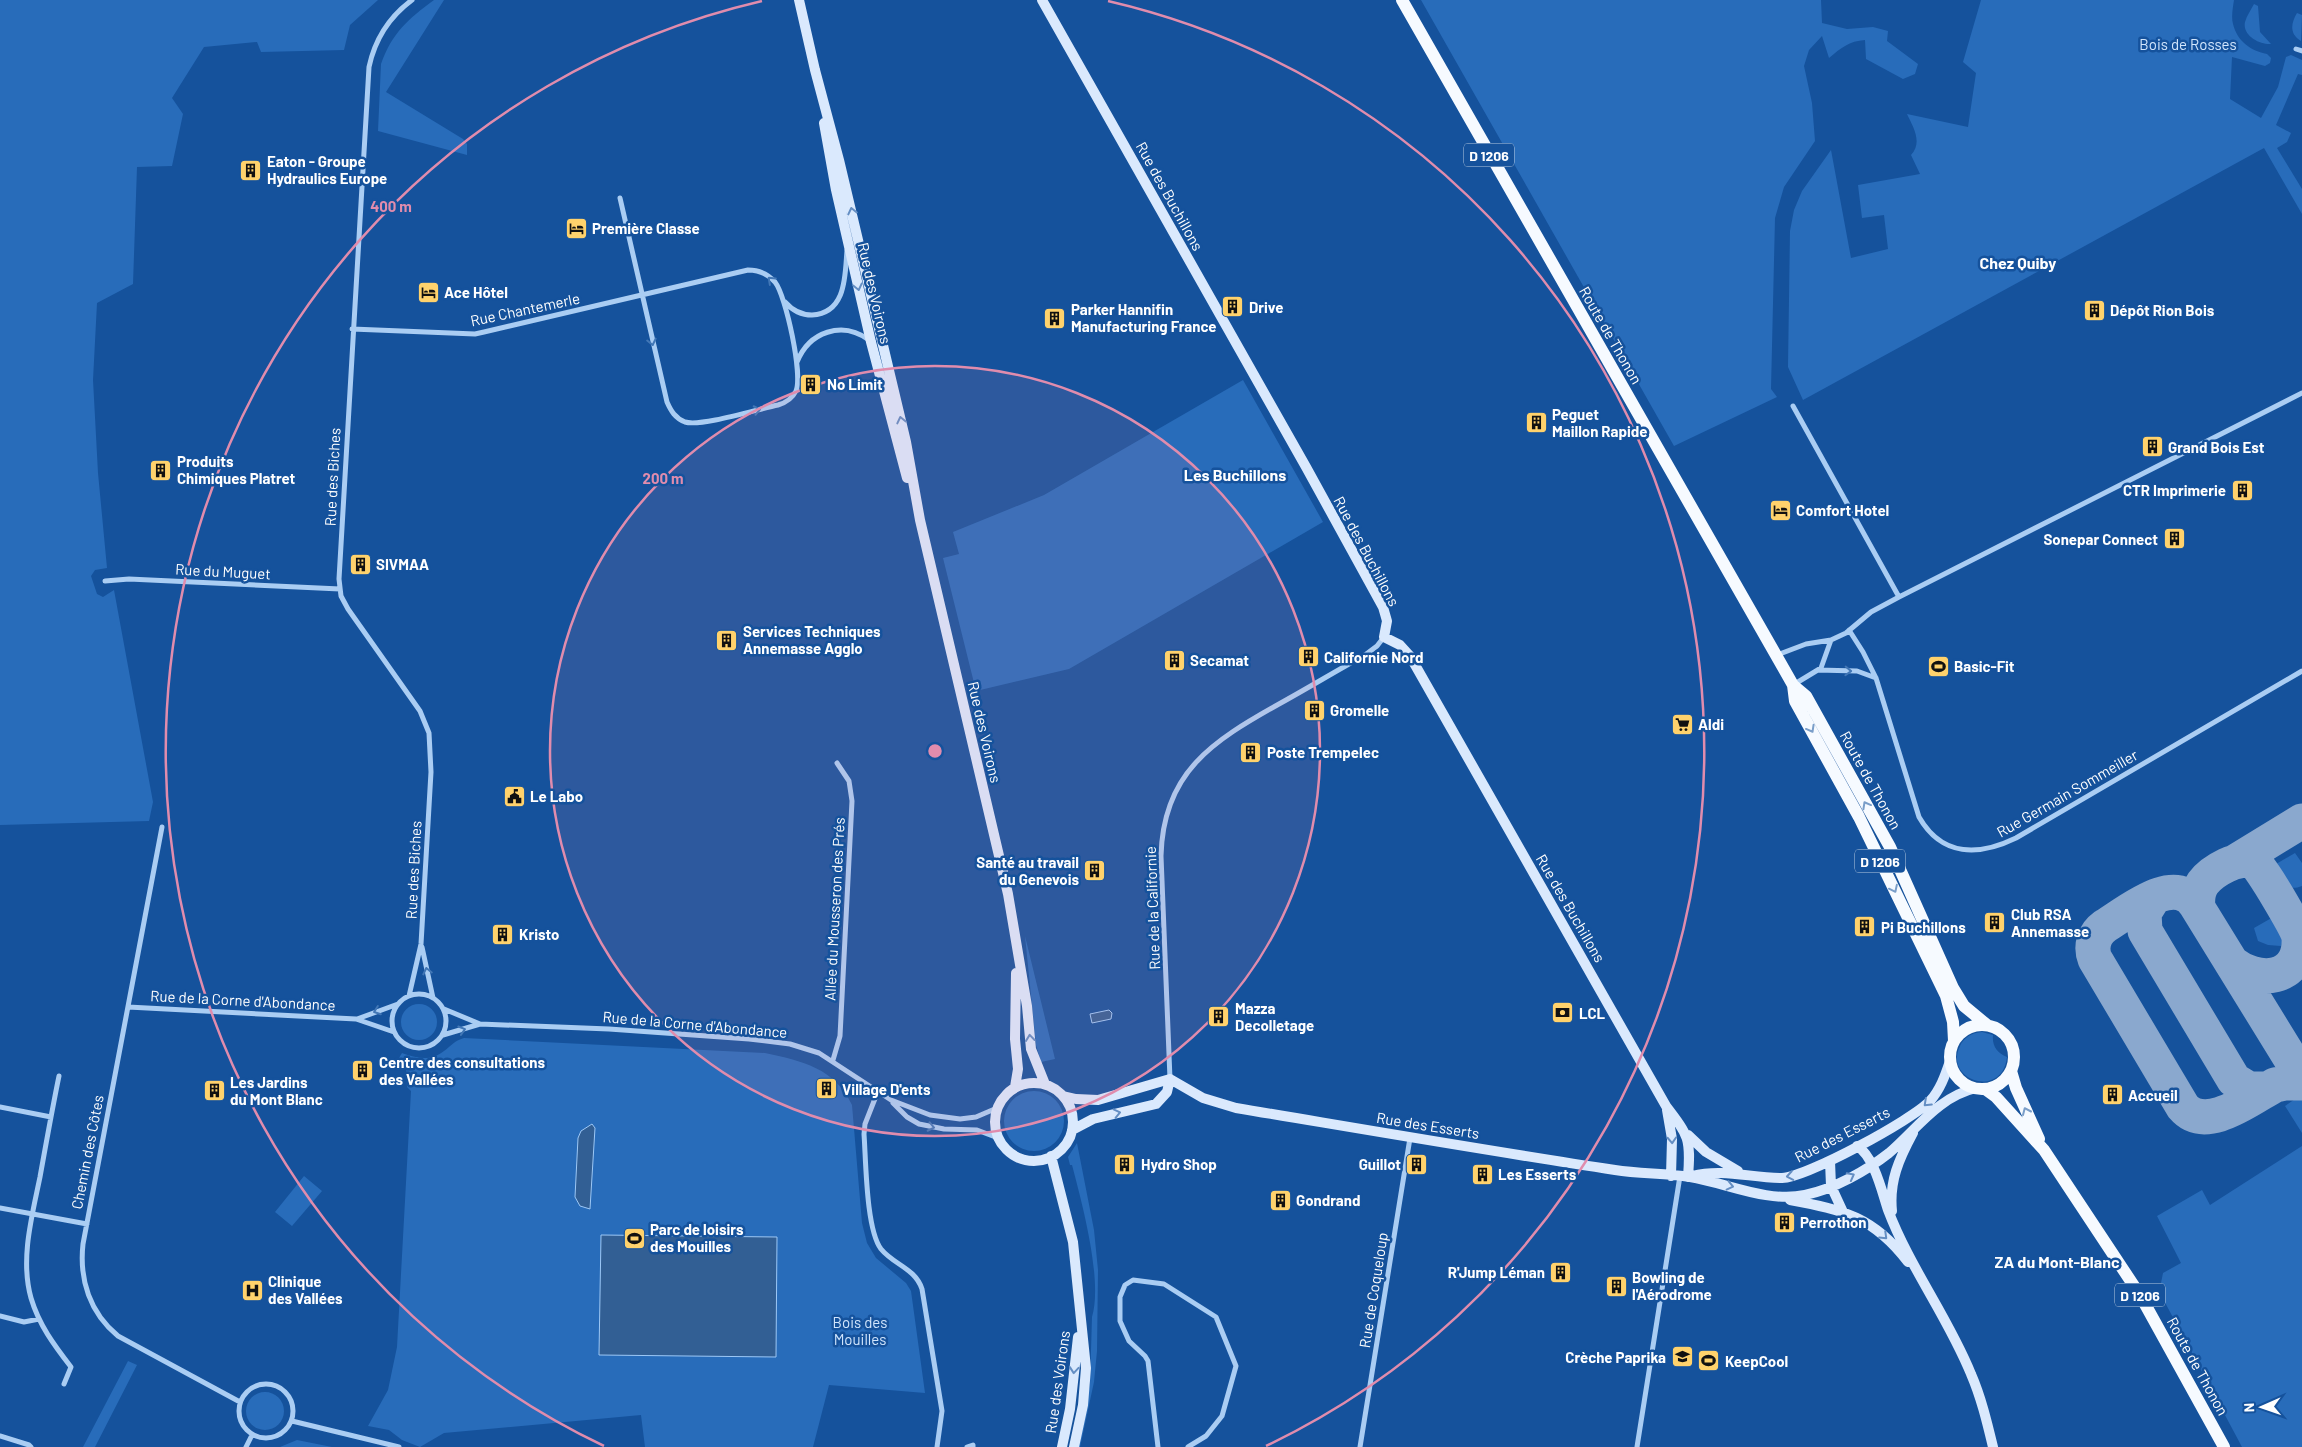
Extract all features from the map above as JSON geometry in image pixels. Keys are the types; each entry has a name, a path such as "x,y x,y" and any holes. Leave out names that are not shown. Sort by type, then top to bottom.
{"main road":[{"name":"Route de Thonon","path":"1402,0 1793,685 1806,696 1886,840 1953,988 1964,1006 1987,1025"},
{"name":"Route de Thonon","path":"1793,685 1795,702 1858,817 1946,996 1953,1022 1954,1041"},
{"path":"1987,1025 1999,1029 2010,1042 2014,1058 2011,1071 1999,1084 1980,1089 1959,1079 1950,1061 1954,1041 1968,1028 1987,1025"},
{"name":"Route de Thonon","path":"2011,1071 2018,1092 2044,1150"},
{"name":"Route de Thonon","path":"1980,1089 1999,1100 2044,1150 2140,1295 2224,1447"}],"street":[{"name":"Rue des Biches","path":"409,996 421,944 431,763 428,726 411,698 355,621 344,601 339,580 352,329 359,258 371,60 383,29 412,0"},
{"name":"Rue des Voirons","path":"798,0 836,147 906,442 920,520"},
{"name":"Rue des Buchillons","path":"1042,0 1383,607 1387,621 1384,637 1403,647 1418,670 1666,1106 1687,1134 1713,1158 1746,1175"},
{"path":"2296,49 2302,51"},
{"name":"Rue des Voirons","path":"815,70 831,163 871,342 920,520 1006,884 1016,952 1027,1006 1031,1049 1045,1084"},
{"name":"Rue Chantemerle","path":"352,329 475,334 641,295 752,270 764,273 772,279 779,288 784,300 798,374 796,391 784,403 700,423 684,421 674,415 667,402 641,295 620,198"},
{"name":"Rue Chantemerle","path":"784,300 796,311 806,314 822,313 836,304 844,282 847,239"},
{"name":"Rue Chantemerle","path":"797,363 806,345 828,331 850,331 871,342"},
{"path":"1776,655 1806,644 1831,640 1849,630 1871,612 1899,597 2302,393"},
{"path":"1793,406 1899,597"},
{"name":"Rue du Muguet","path":"105,580 128,579 340,589"},
{"name":"Rue Germain Sommeiller","path":"1849,630 1864,652 1876,678 1922,822 1931,833 1948,845 1977,851 1995,848 2016,838 2302,671"},
{"name":"Rue de la Californie","path":"1170,1079 1161,856 1164,825 1174,796 1193,766 1222,737 1365,655 1377,646 1384,637"},
{"path":"1793,685 1823,665 1831,640"},
{"path":"1818,670 1857,671 1876,678"},
{"name":"Allée du Mousseron des Prés","path":"833,1060 840,1036 852,801 849,781 836,763"},
{"name":"Chemin des Côtes","path":"162,827 82,1251 84,1278 92,1304 104,1323 123,1340 240,1402"},
{"name":"Rue des Biches","path":"421,944 433,998"},
{"name":"Rue des Voirons","path":"1015,1087 1018,1069 1015,1038 1016,952"},
{"path":"422,994 433,998 444,1009 447,1025 443,1036 432,1046 417,1049 402,1042 394,1032 393,1016 398,1004 409,996 422,994"},
{"name":"Rue de la Corne d'Abondance","path":"356,1019 398,1004"},
{"name":"Rue de la Corne d'Abondance","path":"128,1007 356,1019 394,1032"},
{"name":"Rue de la Corne d'Abondance","path":"444,1009 480,1024"},
{"name":"Rue de la Corne d'Abondance","path":"443,1036 480,1024 609,1029 758,1040 803,1047 833,1060 891,1100 907,1116 919,1124 944,1129 977,1130 998,1138"},
{"name":"Rue des Esserts","path":"1680,1176 1712,1172 1783,1178 1830,1161 1927,1104 1940,1086 1950,1061"},
{"path":"59,1076 28,1243 27,1271 31,1297 39,1319 47,1336 71,1367 64,1384"},
{"path":"1063,1096 1072,1112 1072,1130 1067,1142 1051,1156 1034,1160 1016,1157 1004,1147 998,1138 995,1123 997,1108 1004,1096 1015,1087 1027,1083 1045,1084 1063,1096 1092,1101 1170,1079"},
{"path":"1072,1130 1093,1119 1156,1104 1167,1092 1170,1079"},
{"name":"Rue des Esserts","path":"1170,1079 1196,1095 1220,1105 1618,1171 1680,1176 1772,1196 1802,1196 1831,1186 1871,1165 1889,1152 1951,1097 1980,1089"},
{"path":"878,1091 864,1129 871,1222 877,1242 882,1250 909,1270 919,1281 942,1421 937,1447"},
{"name":"Rue de la Corne d'Abondance","path":"891,1100 930,1115 950,1118 976,1116 997,1108"},
{"name":"Rue des Buchillons","path":"1666,1106 1680,1176"},
{"path":"0,1107 51,1117"},
{"path":"1894,1222 1892,1189 1895,1172 1918,1126"},
{"path":"1637,1447 1680,1176 1690,1146 1687,1134"},
{"name":"Rue de Coqueloup","path":"1360,1447 1410,1137"},
{"path":"1857,1146 1865,1152 1919,1277 1964,1357 1977,1391 1993,1447"},
{"name":"Rue des Voirons","path":"1051,1156 1074,1242 1080,1321 1086,1368 1085,1387 1074,1447"},
{"path":"1830,1161 1831,1186 1843,1212"},
{"path":"1772,1196 1843,1212 1859,1218 1876,1228 1896,1247 1919,1277"},
{"path":"0,1208 87,1224"},
{"path":"1158,1447 1148,1361 1129,1341 1120,1321 1120,1297 1125,1285 1133,1280 1164,1284 1216,1317 1236,1366 1222,1416 1206,1436 1188,1447"},
{"path":"0,1316 24,1322 39,1319"},
{"name":"Rue des Voirons","path":"1062,1447 1069,1416 1080,1321"},
{"path":"262,1384 275,1385 285,1391 290,1398 293,1409 292,1420 285,1430 275,1437 263,1438 252,1434 244,1428 240,1419 240,1402 247,1391 254,1386 262,1384"},
{"path":"292,1420 399,1447"},
{"path":"246,1447 252,1434"},
{"path":"0,1436 31,1447"},
{"path":"13,1447 19,1442"},
{"path":"967,1447 973,1445 973,1447"}],"green space":[{"path":"0,0 378,0 350,25 344,50 261,52 257,42 204,47 172,98 183,114 172,166 137,167 133,284 97,303 93,380 98,473 107,568 95,570 91,576 97,594 103,597 114,590 153,802 149,821 0,825"},
{"path":"434,0 444,0 386,92 463,139 467,144 467,155 378,131 381,64 385,53 402,27"},
{"path":"1421,0 1821,0 1822,23 1847,29 1873,27 1888,31 1887,41 1918,64 1915,74 1903,79 1866,59 1865,40 1850,43 1829,58 1822,36 1809,50 1804,66 1812,103 1815,141 1784,187 1775,218 1771,389 1777,397 1674,446"},
{"name":"Bois de Rosses","path":"1981,0 2234,0 2232,21 2241,40 2250,48 2267,54 2271,58 2270,63 2265,66 2232,57 2230,99 2261,118 2278,87 2286,57 2291,55 2302,60 2302,75 2298,74 2276,125 2291,133 2287,142 2277,148 2302,189 2302,214 2264,148 1803,400 1788,367 1790,231 1794,210 1802,191 1831,150 1851,258 1888,249 1884,215 1862,218 1858,185 1920,174 1911,155 1915,150 1917,140 1907,114 1968,127 1976,73 1963,62"},
{"path":"2254,4 2258,6 2260,32 2271,44 2253,39 2246,31 2245,22"},
{"path":"2297,13 2302,15 2301,41 2294,35 2292,28"},
{"path":"1243,380 1323,522 1069,669 976,691 943,558 959,554 953,532 1044,495"},
{"path":"2295,853 2302,863 2302,886 2291,888 2283,884 2271,867"},
{"path":"2275,916 2285,932 2286,942 2282,943 2281,946 2268,945 2258,941 2254,928"},
{"path":"1025,936 1055,1059 1041,1062 1036,1045"},
{"path":"419,1004 426,1005 432,1009 436,1015 436,1029 432,1035 426,1039 419,1040 412,1039 406,1035 402,1029 401,1022 402,1015 406,1009 412,1005"},
{"path":"1982,1032 1993,1035 1993,1043 1996,1049 2007,1057 2003,1070 1995,1078 1985,1081 1975,1080 1966,1076 1959,1068 1957,1058 1960,1046 1964,1040 1972,1034"},
{"name":"Parc de loisirs des Mouilles","path":"464,1038 765,1053 804,1063 827,1074 845,1092 852,1105 862,1223 867,1243 876,1258 906,1283 911,1291 925,1393 829,1385 813,1447 645,1447 641,1415 444,1433 420,1447 402,1440 389,1430 368,1426 388,1390 397,1347 411,1091 407,1087 406,1070 399,1058 402,1053 418,1057 433,1057"},
{"path":"1034,1091 1050,1096 1055,1100 1059,1105 1064,1121 1059,1137 1055,1142 1050,1146 1034,1151 1018,1146 1013,1142 1009,1137 1004,1121 1009,1105 1013,1100 1018,1096"},
{"path":"2298,1097 2302,1099 2302,1133 2285,1106"},
{"path":"1077,1143 1094,1230 1098,1270 1097,1351 1094,1382 1080,1447 1078,1447 1090,1384 1095,1283 1086,1220 1072,1165 1070,1165 1068,1157"},
{"path":"2302,1146 2302,1447 2242,1447 2161,1295 2160,1288 2163,1273 2181,1263 2157,1216 2202,1190 2210,1205"},
{"path":"304,1176 322,1191 292,1226 275,1212"},
{"path":"128,1361 137,1365 95,1447 83,1447"},
{"path":"265,1392 278,1398 284,1411 278,1424 265,1430 252,1424 246,1411 252,1398"},
{"path":"297,1440 332,1447 280,1447"}],"shaded area":[{"path":"1109,1010 1112,1013 1111,1019 1092,1023 1090,1014"},
{"path":"592,1124 595,1128 590,1209 580,1206 575,1197 578,1138 581,1131"},
{"path":"601,1235 777,1237 776,1357 599,1355"}],"taxiway":[{"path":"2235,862 2302,821"},
{"path":"2198,908 2198,895 2203,883 2219,869 2234,862 2248,860 2254,862 2270,885 2299,937 2298,952 2293,963 2275,975 2264,976 2241,969 2231,962"},
{"path":"2302,1077 2196,905 2187,896 2176,892 2164,893 2151,898 2126,912 2098,933 2093,945 2095,959 2183,1107 2193,1114 2204,1117 2216,1115 2241,1105 2275,1085 2302,1083"},
{"path":"2154,897 2144,913 2145,931 2234,1080 2249,1089 2268,1089"}],"place":[{"name":"Eaton - Groupe Hydraulics Europe","path":"251,170"},
{"name":"Première Classe","path":"576,228"},
{"name":"Ace Hôtel","path":"428,292"},
{"name":"Drive","path":"1233,307"},
{"name":"Dépôt Rion Bois","path":"2094,310"},
{"name":"Parker Hannifin Manufacturing France","path":"1055,318"},
{"name":"No Limit","path":"811,384"},
{"name":"Peguet Maillon Rapide","path":"1536,423"},
{"name":"Grand Bois Est","path":"2152,447"},
{"name":"Produits Chimiques Platret","path":"161,470"},
{"name":"CTR Imprimerie","path":"2242,490"},
{"name":"Comfort Hotel","path":"1780,510"},
{"name":"Sonepar Connect","path":"2174,539"},
{"name":"SIVMAA","path":"360,564"},
{"name":"Services Techniques Annemasse Agglo","path":"727,640"},
{"name":"Californie Nord","path":"1308,657"},
{"name":"Secamat","path":"1174,660"},
{"name":"Basic-Fit","path":"1938,666"},
{"name":"Gromelle","path":"1314,710"},
{"name":"Aldi","path":"1682,724"},
{"name":"Poste Trempelec","path":"1251,752"},
{"name":"Le Labo","path":"514,796"},
{"name":"Santé au travail du Genevois","path":"1095,871"},
{"name":"Club RSA Annemasse","path":"1995,923"},
{"name":"Pi Buchillons","path":"1865,927"},
{"name":"Kristo","path":"503,934"},
{"name":"LCL","path":"1563,1013"},
{"name":"Mazza Decolletage","path":"1219,1017"},
{"name":"Centre des consultations des Vallées","path":"363,1071"},
{"name":"Village D'ents","path":"826,1089"},
{"name":"Les Jardins du Mont Blanc","path":"214,1091"},
{"name":"Accueil","path":"2112,1095"},
{"name":"Hydro Shop","path":"1125,1164"},
{"name":"Guillot","path":"1417,1164"},
{"name":"Les Esserts","path":"1482,1174"},
{"name":"Gondrand","path":"1280,1200"},
{"name":"Perrothon","path":"1784,1222"},
{"name":"Parc de loisirs des Mouilles","path":"634,1238"},
{"name":"R'Jump Léman","path":"1561,1272"},
{"name":"Bowling de l'Aérodrome","path":"1616,1286"},
{"name":"Clinique des Vallées","path":"252,1290"},
{"name":"Crèche Paprika","path":"1682,1357"},
{"name":"KeepCool","path":"1709,1361"}],"district":[{"name":"Chez Quiby","path":"2018,262"},
{"name":"Les Buchillons","path":"1235,474"},
{"name":"ZA du Mont-Blanc","path":"2057,1261"}],"park label":[{"name":"Bois des Mouilles","path":"860,1330"}]}
